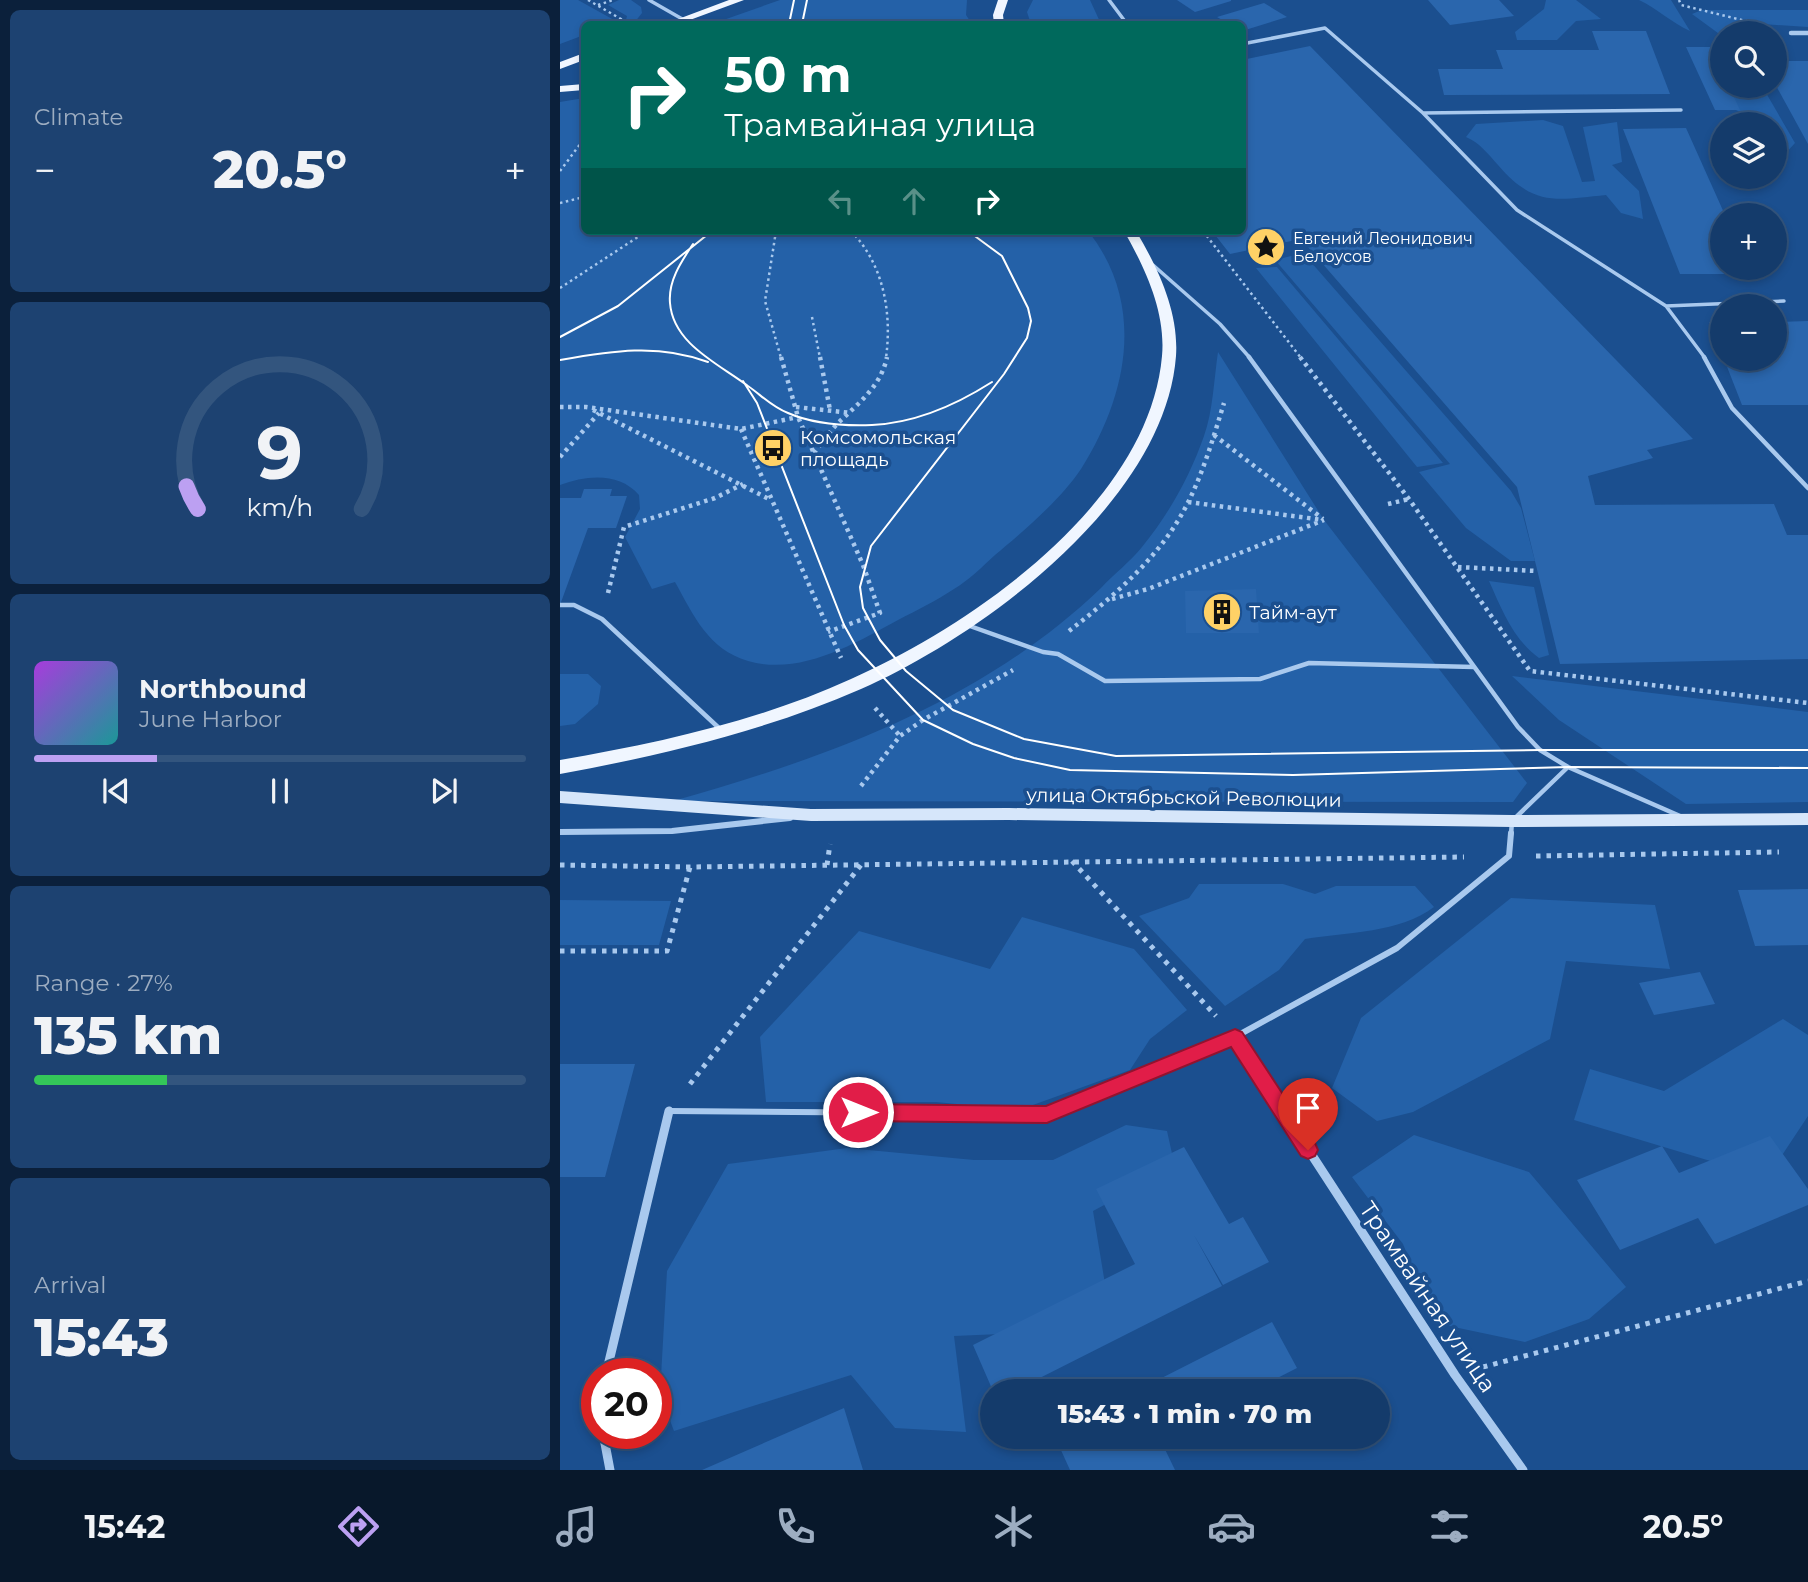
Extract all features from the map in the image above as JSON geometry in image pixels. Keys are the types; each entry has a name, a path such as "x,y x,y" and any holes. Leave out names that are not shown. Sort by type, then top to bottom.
{"main road":[{"path":"680,21 739,0"},
{"path":"999,21 1003,0"},
{"path":"560,65 581,57"},
{"path":"560,89 581,86"},
{"path":"560,766 723,731 768,718 854,685 888,669 964,624 1023,580 1068,540 1105,501 1140,449 1162,398 1169,356 1165,313 1149,262 1132,235"}],"street":[{"path":"1791,33 1808,33"},
{"name":"улица Октябрьской Революции","path":"560,797 811,816 1009,814 1512,821 1808,819"},
{"path":"560,832 672,831 811,816"},
{"name":"Трамвайная улица","path":"1235,1037 1455,1375 1523,1470"},
{"path":"610,1358 669,1111"},
{"path":"606,1449 610,1470"}],"lane":[{"path":"649,0 684,20"},
{"path":"1109,0 1125,21"},
{"path":"1246,43 1325,28 1423,113 1517,210 1666,306 1704,357 1732,408 1808,488"},
{"path":"1423,113 1681,110"},
{"path":"1149,262 1220,324 1247,353 1518,727 1540,750 1568,767 1686,818"},
{"path":"1666,306 1710,304"},
{"path":"560,605 574,605 602,619 723,731"},
{"path":"964,624 1042,652 1058,654 1105,681 1260,680 1309,663 1474,667"},
{"path":"669,1111 1047,1114 1235,1037 1397,948 1509,856 1512,821 1568,767"}],"path":[{"path":"588,0 621,19 619,21"},
{"path":"598,5 613,0"},
{"path":"1679,0 1681,5 1791,33"},
{"path":"560,171 581,143"},
{"path":"560,204 581,198"},
{"path":"560,288 641,235"},
{"path":"741,429 828,632 880,613 863,565 799,416 765,300 775,235"},
{"path":"814,453 837,424 852,413 881,375 890,327 886,297 876,267 862,239 856,235"},
{"path":"1206,235 1409,499 1530,671 1808,703"},
{"path":"812,317 830,410"},
{"path":"560,407 586,407 741,429 799,416"},
{"path":"586,407 743,484 770,500"},
{"path":"796,407 852,413"},
{"path":"560,457 599,413"},
{"path":"1214,435 1324,520"},
{"path":"602,619 624,527 715,498 743,484"},
{"path":"1384,506 1409,499"},
{"path":"1188,502 1324,520"},
{"path":"1110,600 1148,589 1324,520"},
{"path":"1457,567 1537,571"},
{"path":"560,865 690,867 1781,852"},
{"path":"1072,861 1235,1037"},
{"path":"669,1111 862,865"},
{"path":"560,951 667,951 690,867"},
{"path":"1455,1375 1808,1282"}],"shaded area":[{"path":"560,0 578,0 614,20 581,21 581,36 560,44"},
{"path":"619,0 631,0 641,7 642,13 636,21 626,21 627,16 608,5"},
{"path":"780,0 967,0 966,15 970,21 720,21"},
{"path":"1033,0 1090,0 1100,21 1030,21 1027,12"},
{"path":"1546,0 1576,0 1601,19 1576,21 1557,40 1517,40 1515,32 1544,9"},
{"path":"1639,0 1671,0 1690,31 1677,24"},
{"path":"1702,10 1808,10 1808,27 1787,26 1787,21 1710,21 1710,27 1692,14"},
{"name":"Комсомольская площадь","path":"581,98 581,235 1091,235 1106,259 1118,289 1124,319 1124,350 1110,411 1081,469 1041,515 965,582 863,639 826,655 787,664 768,665 748,661 722,648 704,630 675,582 652,589 625,537 640,509 639,495 622,482 612,479 581,479 560,485 560,102"},
{"path":"1729,98 1769,98 1777,112 1740,112 1734,109"},
{"path":"1543,120 1563,126 1582,182 1595,181 1583,127 1617,122 1622,162 1612,165 1639,191 1643,219 1621,213 1606,195 1559,199 1535,194 1511,179 1476,142 1466,137 1476,124"},
{"path":"1787,129 1795,143 1787,152"},
{"path":"1303,253 1511,491 1521,508 1535,561 1511,561 1466,528 1419,472 1450,464 1275,260"},
{"path":"1277,267 1443,463 1417,467 1256,268"},
{"path":"1218,352 1324,520 1527,783 1513,802 673,801 789,765 901,721 1006,663 1055,628 1132,558 1170,508 1192,466 1207,426"},
{"path":"1489,581 1534,587 1549,655 1539,658 1522,642 1509,623"},
{"path":"560,674 588,674 601,686 598,704 575,724 560,726"},
{"path":"1512,676 1808,712 1808,802 1686,804 1559,720"},
{"path":"1199,884 1283,884 1315,894 1336,886 1415,886 1434,907 1420,916 1389,927 1305,939 1279,970 1225,1006 1139,916 1189,898"},
{"path":"1511,898 1655,905 1670,969 1566,961 1550,1039 1413,1112 1377,1121 1332,1088 1361,1018"},
{"path":"560,900 671,901 659,945 560,945"},
{"path":"1022,917 1134,949 1187,1010 1150,1039 1130,1070 1019,1110 936,1102 766,1102 760,1037 859,931 990,969"},
{"path":"1783,1019 1808,1035 1808,1116 1767,1178 1574,1120 1590,1069 1664,1091"},
{"path":"1126,1125 1167,1131 1175,1167 1093,1211 1106,1290 1048,1332 954,1336 966,1432 895,1428 851,1375 674,1431 672,1358 662,1358 667,1271 728,1164 847,1148 974,1160 1053,1160"},
{"path":"1414,1135 1529,1172 1626,1287 1589,1319 1525,1342 1435,1323 1403,1244 1352,1177"}],"building":[{"path":"1177,0 1231,0 1231,1 1195,12"},
{"path":"1428,0 1499,0 1514,16 1450,25"},
{"path":"1264,3 1287,17 1246,30 1246,21 1224,21 1217,17"},
{"path":"1592,31 1646,31 1670,94 1444,95 1438,69 1503,69 1496,50 1599,50"},
{"path":"1310,46 1693,439 1647,450 1653,458 1588,476 1595,505 1774,504 1787,535 1808,535 1808,659 1560,664 1517,487 1301,239 1230,254 1215,235 1246,235 1246,59"},
{"path":"1686,47 1710,47 1710,98 1734,98 1740,110 1715,110"},
{"path":"1787,61 1808,61 1808,144 1783,98 1787,98"},
{"path":"1686,128 1710,182 1710,189 1713,189 1720,203 1710,203 1710,274 1680,274 1623,129"},
{"path":"1808,321 1808,405 1742,405 1729,371 1787,371 1787,322"},
{"path":"584,489 612,489 610,496 627,496 616,528 588,528 560,605 560,498 581,498"},
{"name":"Тайм-аут","path":"1256,589 1259,633 1186,633 1185,591"},
{"path":"1808,889 1808,945 1755,946 1738,890"},
{"path":"1700,972 1715,1004 1654,1015 1639,983"},
{"path":"560,1064 635,1064 605,1177 560,1177"},
{"path":"1770,1136 1808,1189 1808,1205 1715,1244 1698,1218 1620,1250 1577,1180 1662,1146 1679,1173"},
{"path":"1184,1147 1229,1224 1243,1217 1269,1262 1223,1285 1194,1235 1222,1286 1038,1379 988,1379 973,1345 1135,1264 1096,1189"},
{"path":"1272,1322 1297,1368 1275,1379 1160,1379"},
{"path":"844,1408 863,1470 702,1470"},
{"path":"1060,1449 1165,1449 1175,1470 1070,1470"}],"tram line":[{"path":"790,21 794,0"},
{"path":"803,21 807,0"},
{"path":"690,248 707,235"},
{"path":"973,235 1002,256 1028,308 1031,321 1027,338 1004,374 871,546 860,587 863,608 880,640 906,671 953,710 1024,739 1116,756 1540,750 1808,750"},
{"path":"690,248 693,244"},
{"path":"560,337 618,306 690,248"},
{"path":"690,248 673,279 670,295 673,317 679,330 699,352 745,384"},
{"path":"560,360 616,352 653,351 671,352 708,362"},
{"path":"745,384 772,404 798,417 829,424 862,425 888,424 920,417 964,398 992,382"},
{"path":"745,384 757,403 844,625 858,650 923,720 973,744 1014,758 1070,770 1293,775 1568,767 1808,768"}],"place":[{"name":"Евгений Леонидович Белоусов","path":"1266,247"},
{"name":"Комсомольская площадь","path":"773,448"},
{"name":"Тайм-аут","path":"1222,612"}],"route":[{"path":"858,1112 1047,1114 1235,1037 1308,1150"}]}
